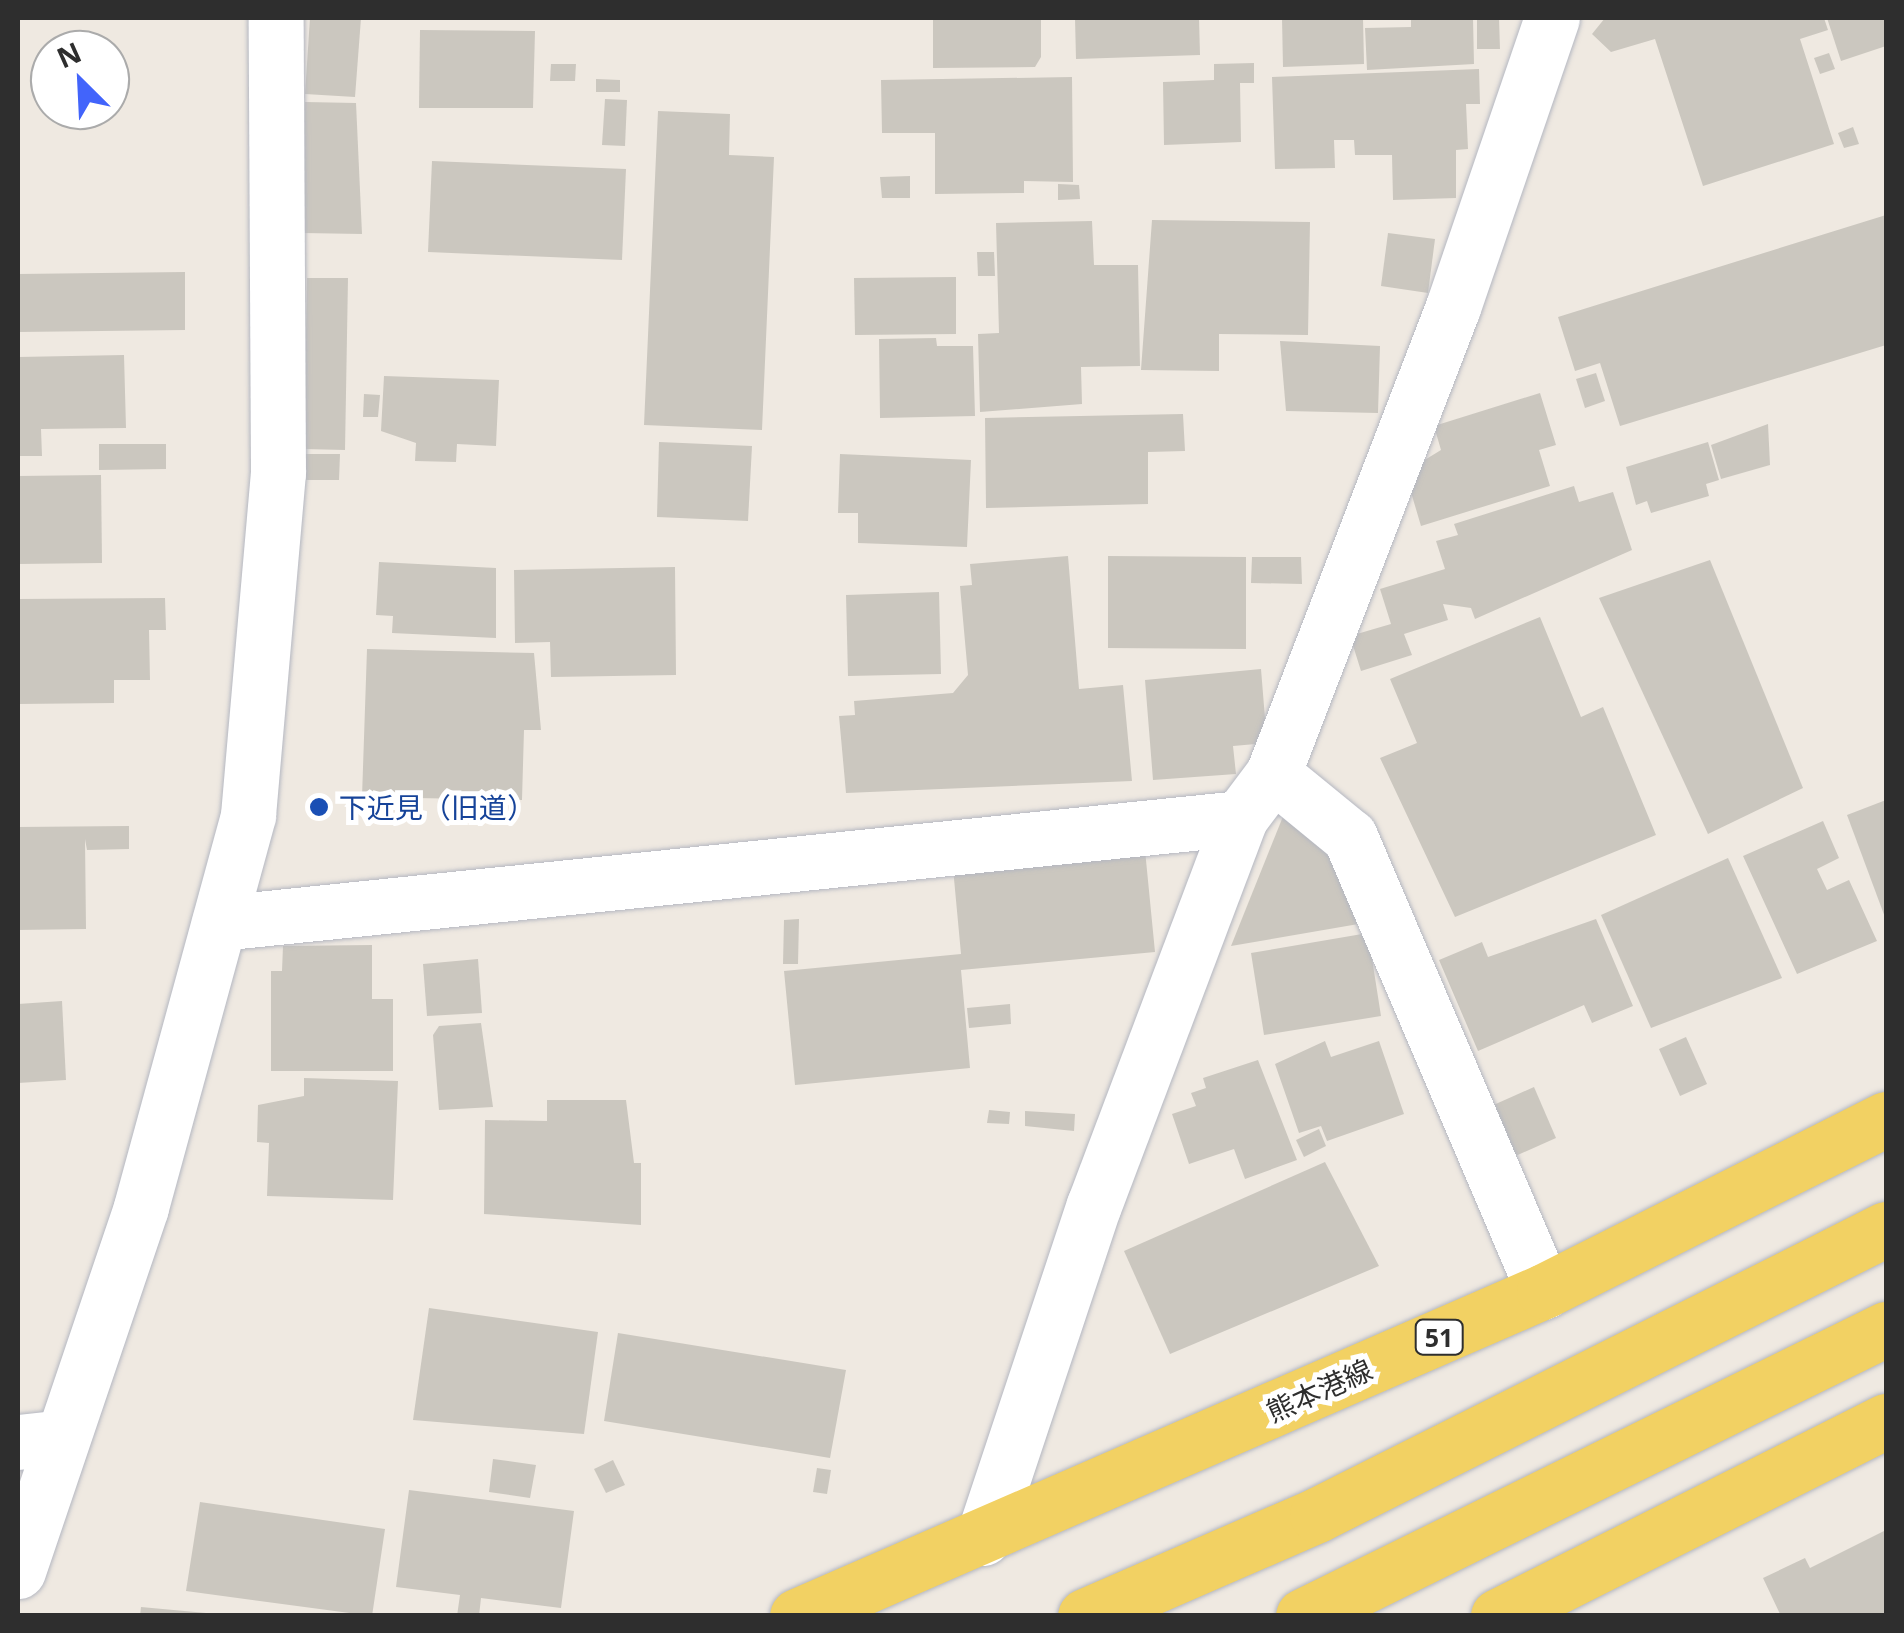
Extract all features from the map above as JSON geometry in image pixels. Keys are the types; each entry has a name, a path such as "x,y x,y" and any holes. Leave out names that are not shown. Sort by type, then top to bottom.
{"main road":[{"name":"熊本港線","path":"797,1616 1544,1291 1886,1119"},
{"path":"1085,1616 1317,1515 1886,1228"},
{"path":"1304,1616 1886,1329"},
{"path":"1498,1616 1886,1422"}],"street":[{"path":"18,1571 37,1440 141,1208 248,816 278,473 276,18"},
{"path":"982,1538 1094,1205 1240,818 1272,774 1453,307 1552,18"},
{"path":"1272,774 1350,837 1544,1291"},
{"path":"219,923 1240,818"}],"building":[{"path":"310,18 361,18 355,97 305,94"},
{"path":"933,18 1041,18 1041,57 1035,67 933,68"},
{"path":"1075,18 1199,18 1200,55 1076,59"},
{"path":"1282,18 1363,18 1364,64 1283,67"},
{"path":"1411,18 1473,18 1474,64 1367,70 1365,28 1411,27"},
{"path":"1477,18 1499,18 1500,49 1477,49"},
{"path":"1605,18 1824,18 1828,30 1800,39 1834,144 1703,186 1655,39 1611,52 1592,34"},
{"path":"1827,18 1886,18 1886,46 1841,61"},
{"path":"420,30 535,31 533,108 419,108"},
{"path":"1829,53 1835,69 1820,74 1814,58"},
{"path":"1254,63 1254,83 1240,83 1241,142 1164,145 1163,82 1214,80 1214,64"},
{"path":"551,64 576,64 575,81 550,81"},
{"path":"1479,69 1480,104 1466,104 1468,149 1456,150 1456,198 1393,200 1392,155 1355,155 1354,140 1334,140 1335,168 1275,169 1272,77"},
{"path":"1072,77 1073,182 1024,181 1024,193 935,194 935,133 882,133 881,80"},
{"path":"596,79 620,80 620,92 596,92"},
{"path":"605,99 627,100 625,146 602,145"},
{"path":"305,102 356,103 362,234 303,233"},
{"path":"658,111 730,114 729,155 774,157 762,430 644,425"},
{"path":"1853,127 1859,144 1844,148 1838,133"},
{"path":"432,161 626,169 622,260 428,252"},
{"path":"910,176 910,198 882,198 880,177"},
{"path":"1058,184 1079,185 1080,199 1058,200"},
{"path":"1886,215 1886,345 1620,426 1600,363 1575,371 1558,317"},
{"path":"1152,220 1310,222 1308,335 1219,334 1219,371 1141,370"},
{"path":"1092,221 1094,265 1138,265 1140,366 1081,367 1082,404 980,412 978,334 999,333 996,223"},
{"path":"1388,233 1435,239 1428,293 1381,286"},
{"path":"977,252 994,252 995,276 978,276"},
{"path":"185,272 185,330 18,332 18,274"},
{"path":"956,277 956,334 855,335 854,278"},
{"path":"307,278 348,278 345,450 304,449"},
{"path":"936,338 937,346 973,346 975,416 880,418 879,339"},
{"path":"1280,341 1380,346 1378,413 1286,411"},
{"path":"124,355 126,428 41,429 42,456 18,456 18,357"},
{"path":"1596,373 1605,401 1585,408 1576,379"},
{"path":"384,376 499,380 496,446 457,444 456,462 415,461 416,443 381,431"},
{"path":"1540,393 1556,445 1539,450 1550,486 1421,526 1405,472 1441,450 1434,426"},
{"path":"364,394 380,395 378,417 363,417"},
{"path":"1183,414 1185,451 1148,452 1148,504 986,508 985,418"},
{"path":"1768,424 1770,465 1721,479 1711,445"},
{"path":"659,442 752,446 748,521 657,517"},
{"path":"1708,442 1719,480 1706,484 1709,496 1651,513 1647,501 1636,505 1626,467"},
{"path":"99,444 166,444 166,469 99,470"},
{"path":"305,454 340,454 339,480 304,480"},
{"path":"840,454 971,460 967,547 858,543 858,513 838,513"},
{"path":"101,475 102,563 18,564 18,476"},
{"path":"1574,486 1579,502 1613,492 1632,550 1475,619 1471,608 1443,604 1448,620 1404,634 1412,655 1361,671 1350,636 1391,624 1380,589 1445,569 1436,541 1458,535 1454,524"},
{"path":"1068,556 1079,689 1123,685 1132,781 846,793 839,716 855,715 854,701 953,693 968,675 960,586 972,585 970,564"},
{"path":"1108,556 1246,557 1246,649 1108,648"},
{"path":"1252,557 1301,557 1302,584 1251,583"},
{"path":"1710,560 1803,788 1708,834 1599,598"},
{"path":"379,562 496,568 496,638 392,633 393,616 376,615"},
{"path":"675,567 676,675 551,677 550,642 515,643 514,570"},
{"path":"939,592 941,674 848,676 846,595"},
{"path":"165,598 166,630 149,630 150,680 114,680 114,703 18,704 18,599"},
{"path":"1540,617 1581,717 1603,707 1656,835 1455,917 1380,758 1417,743 1390,679"},
{"path":"367,649 534,653 541,730 524,730 522,800 362,797"},
{"path":"1261,669 1267,743 1233,746 1236,774 1153,780 1145,680"},
{"path":"1886,800 1886,920 1847,815"},
{"path":"1286,809 1321,829 1370,922 1231,946"},
{"path":"1823,821 1839,858 1817,869 1827,890 1849,880 1877,941 1797,974 1743,856"},
{"path":"129,826 129,849 87,850 85,839 86,929 18,930 18,827"},
{"path":"1145,850 1155,952 961,970 970,1068 795,1085 784,971 961,954 953,868"},
{"path":"1728,858 1782,978 1651,1028 1601,915"},
{"path":"799,919 798,964 783,964 784,920"},
{"path":"1596,919 1633,1006 1592,1023 1584,1005 1478,1051 1439,960 1482,942 1488,957"},
{"path":"1368,933 1381,1016 1264,1035 1251,953"},
{"path":"372,945 372,999 393,999 393,1071 271,1071 271,971 282,971 283,946"},
{"path":"478,959 482,1013 427,1016 423,964"},
{"path":"62,1001 66,1080 18,1083 18,1004"},
{"path":"1010,1004 1011,1024 969,1028 967,1008"},
{"path":"481,1023 493,1107 439,1110 433,1035 439,1026"},
{"path":"1686,1037 1707,1084 1680,1096 1659,1049"},
{"path":"1325,1041 1331,1057 1379,1041 1404,1114 1327,1141 1321,1126 1299,1133 1275,1064"},
{"path":"1258,1060 1297,1160 1245,1179 1234,1149 1189,1164 1172,1114 1196,1106 1191,1093 1206,1088 1203,1078"},
{"path":"304,1078 398,1081 393,1200 267,1196 269,1143 257,1142 258,1105 304,1096"},
{"path":"1534,1087 1556,1138 1511,1158 1489,1107"},
{"path":"547,1100 626,1100 634,1163 641,1163 641,1225 484,1214 485,1120 547,1121"},
{"path":"989,1110 1010,1112 1009,1124 987,1123"},
{"path":"1025,1111 1075,1114 1074,1131 1025,1126"},
{"path":"1319,1129 1326,1146 1304,1157 1296,1140"},
{"path":"1325,1162 1379,1266 1170,1354 1124,1251"},
{"path":"429,1308 598,1332 584,1434 413,1420"},
{"path":"618,1333 846,1370 830,1458 604,1421"},
{"path":"493,1459 536,1465 530,1498 489,1492"},
{"path":"613,1460 625,1485 606,1493 594,1469"},
{"path":"817,1468 831,1470 827,1494 813,1492"},
{"path":"409,1490 574,1511 561,1608 481,1598 479,1616 457,1616 460,1595 396,1587"},
{"path":"200,1502 385,1529 372,1616 186,1591"},
{"path":"1886,1530 1886,1616 1781,1616 1763,1578 1805,1558 1810,1568"},
{"path":"141,1607 206,1613 206,1616 140,1616"}],"place":[{"name":"下近見（旧道）","path":"319,807"}]}
